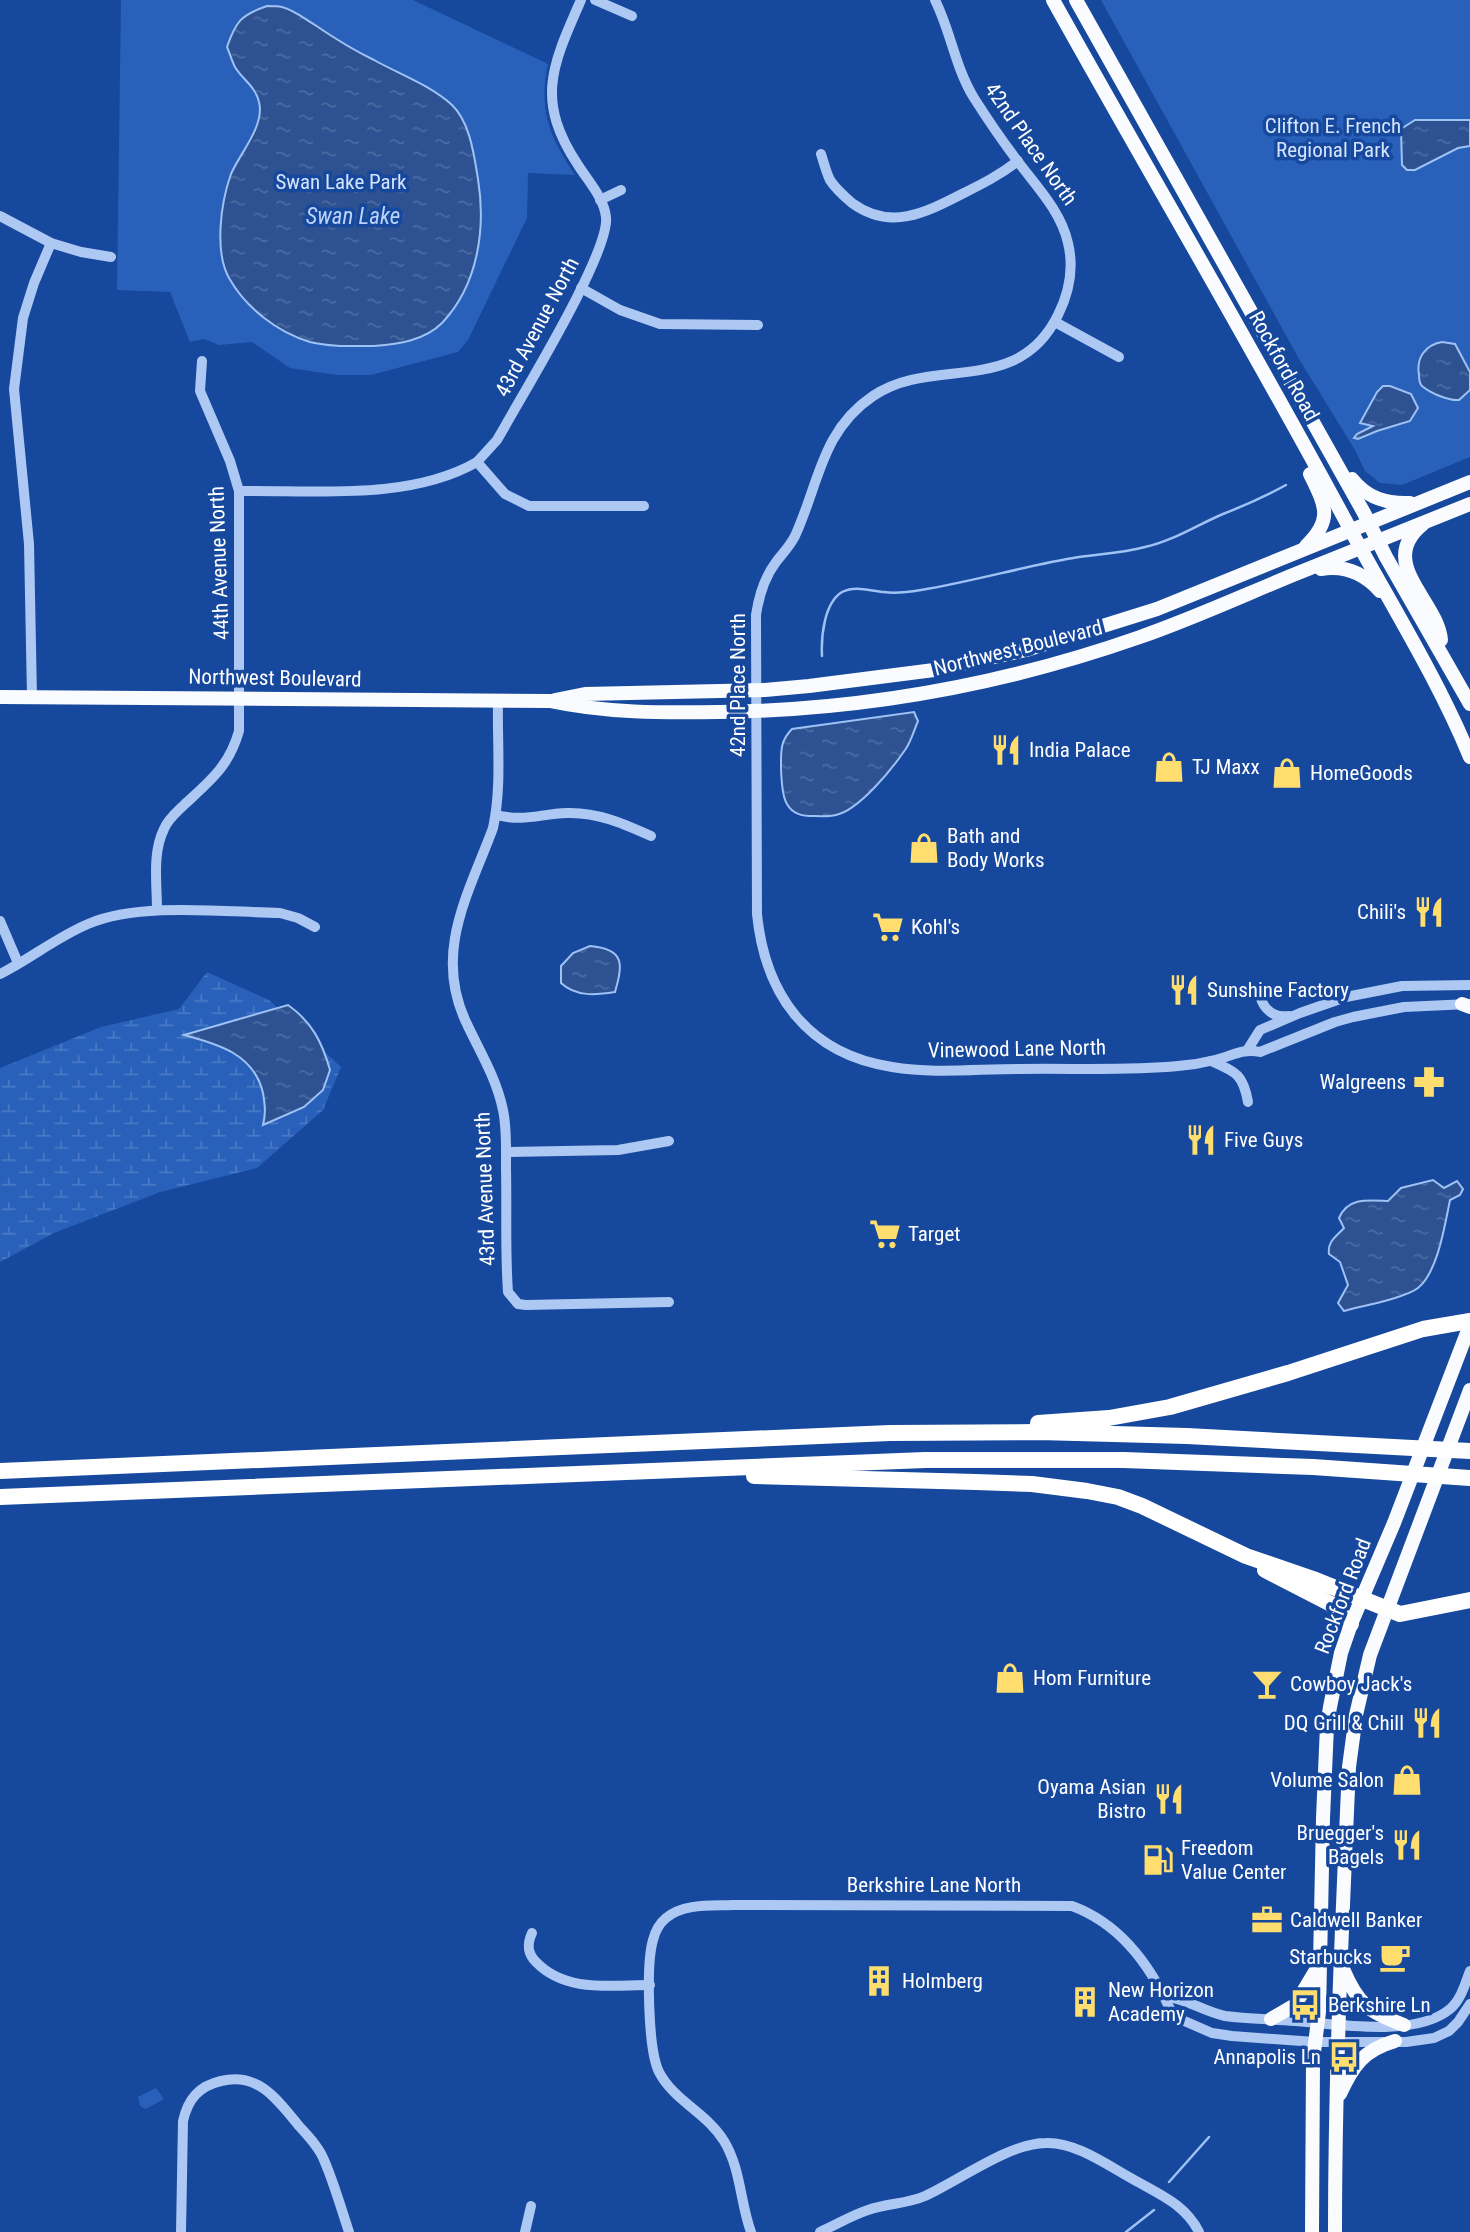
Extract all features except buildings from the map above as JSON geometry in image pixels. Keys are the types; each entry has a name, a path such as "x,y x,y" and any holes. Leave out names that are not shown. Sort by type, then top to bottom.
{"highway":[{"path":"931,1433 1087,1420 1158,1409 1288,1373 1423,1329 1470,1323"},
{"path":"0,1471 931,1433 1187,1436 1470,1451"},
{"path":"0,1497 925,1460 1124,1460 1314,1467 1470,1478"},
{"path":"718,1468 743,1476 1032,1484 1097,1493 1142,1506 1246,1556 1313,1578 1400,1614 1470,1600"},
{"path":"1246,1556 1266,1571 1331,1604 1351,1624"}],"main road":[{"name":"Rockford Road","path":"1054,0 1226,302 1440,691 1470,757"},
{"name":"Rockford Road","path":"1076,0 1339,467 1380,541 1385,557 1470,704"},
{"path":"1296,431 1295,447 1323,502 1325,512 1319,533 1301,551"},
{"path":"1339,467 1374,498 1394,503 1419,503"},
{"name":"Northwest Boulevard","path":"0,697 550,701 584,694 757,690 888,677 934,670 1070,638 1157,608 1470,482"},
{"name":"Northwest Boulevard","path":"550,701 586,709 756,711 883,699 1007,676 1141,637 1470,504"},
{"path":"1429,520 1415,531 1410,539 1405,562 1406,569 1441,636 1441,652"},
{"path":"1302,572 1331,568 1353,571 1374,585 1393,607"},
{"name":"Rockford Road","path":"1312,2232 1315,2042 1318,2024 1327,1726 1341,1653 1351,1624 1394,1523 1470,1323"},
{"path":"1335,2232 1340,1965 1352,1739 1370,1655 1467,1397"},
{"path":"1271,2020 1295,2005 1319,1965"},
{"path":"1340,1965 1353,1993 1364,2006 1381,2017 1404,2025"},
{"path":"1336,2105 1347,2079 1360,2061 1375,2047 1395,2041"}],"street":[{"name":"43rd Avenue North","path":"477,462 497,440 581,288 606,229 606,218 600,200 558,132 553,112 552,92 560,48 581,0"},
{"path":"595,0 632,16"},
{"name":"42nd Place North","path":"798,1019 773,982 760,940 757,914 755,615 758,597 765,579 794,538 824,456 832,438 845,421 876,394 895,385 983,371 1022,357 1038,344 1055,321 1069,287 1069,245 1062,225 1052,206 1017,161 962,77 935,0"},
{"path":"821,155 830,180 849,200 878,217 896,218 931,210 1002,173 1017,161"},
{"path":"600,200 621,190"},
{"path":"0,216 51,243 111,257"},
{"path":"32,697 29,544 14,389 23,318 51,243"},
{"path":"581,288 620,310 660,324 758,326"},
{"path":"1055,321 1119,357"},
{"name":"44th Avenue North","path":"157,911 156,861 164,829 172,817 221,770 229,758 239,731 239,491 230,461 200,391 202,361"},
{"path":"0,388 14,389"},
{"path":"239,491 345,490 417,484 460,472 477,462 495,486 529,506 645,506"},
{"name":"43rd Avenue North","path":"498,701 499,780 496,814 457,920 453,971 457,997 465,1021 489,1066 504,1113 508,1292 513,1300 526,1305 670,1302"},
{"path":"496,814 528,819 564,813 601,816 651,836"},
{"path":"0,974 88,924 110,916 157,911 280,913 298,918 315,928"},
{"path":"0,921 18,963"},
{"name":"Vinewood Lane North","path":"1248,1049 1260,1030 1346,997 1402,986 1470,985"},
{"path":"1260,996 1271,1013 1281,1017 1292,1016"},
{"name":"Vinewood Lane North","path":"798,1019 832,1046 851,1057 894,1068 1134,1068 1211,1061 1248,1049 1260,1052 1335,1021 1400,1007 1467,1005"},
{"path":"1211,1061 1240,1077 1248,1102"},
{"path":"506,1152 618,1150 669,1141"},
{"name":"Berkshire Lane North","path":"650,1985 653,1938 667,1917 692,1907 1054,1905 1072,1906 1106,1922 1120,1934 1164,1996 1173,2017 1212,2033 1315,2042 1419,2041 1449,2031 1470,2004"},
{"path":"532,1933 527,1943 531,1958 556,1978 586,1985 650,1985 650,2036 652,2054 658,2070 667,2085 712,2124 723,2140 739,2176 751,2232"},
{"path":"1164,1996 1183,1998 1210,2013 1224,2016 1318,2024 1404,2025 1423,2022 1450,2009 1457,2001 1470,1971"},
{"path":"181,2232 183,2121 186,2109 197,2091 212,2083 245,2079 261,2085 275,2096 316,2146 324,2159 349,2232"},
{"path":"820,2232 870,2209 925,2196 1015,2150 1048,2142 1064,2144 1182,2208 1199,2232"},
{"path":"525,2232 531,2206"}],"green space":[{"name":"Swan Lake Park","path":"121,0 413,0 548,64 544,96 548,123 575,175 528,173 527,218 468,340 458,352 371,375 337,375 290,368 252,342 219,345 204,339 190,342 170,292 117,290"},
{"name":"Clifton E. French Regional Park","path":"1101,0 1470,0 1470,457 1402,485 1380,483 1365,471 1299,359"},
{"path":"207,972 269,1000 341,1067 323,1110 257,1168 160,1192 54,1233 0,1262 0,1068 101,1027 179,1009"},
{"path":"156,2088 164,2099 146,2109 140,2106 138,2097"}],"water":[{"name":"Swan Lake","path":"267,6 291,10 351,48 424,86 452,105 463,120 473,150 478,179 480,237 464,292 442,323 419,338 374,346 310,342 286,332 264,318 244,299 229,278 224,267 220,241 224,198 231,174 255,130 260,111 255,92 235,67 227,47 241,20"},
{"path":"1415,120 1470,120 1470,146 1458,148 1415,170 1407,170 1402,165 1401,129"},
{"path":"1442,342 1455,344 1470,372 1470,390 1459,400 1435,394 1420,382 1420,358 1426,349"},
{"path":"1383,386 1411,394 1418,408 1410,421 1358,439 1354,438 1373,426 1360,423"},
{"path":"914,712 918,721 907,747 884,778 855,805 836,815 822,816 800,815 788,806 783,792 781,756 783,742 792,729"},
{"path":"590,946 610,951 619,960 615,992 580,993 561,983 561,966 573,953"},
{"path":"288,1005 304,1018 315,1033 330,1070 323,1090 304,1107 263,1125 263,1093 252,1069 222,1047 184,1035"},
{"path":"1433,1180 1444,1188 1457,1181 1463,1189 1460,1195 1450,1200 1440,1247 1425,1281 1412,1292 1344,1311 1338,1303 1348,1285 1340,1262 1329,1254 1333,1239 1344,1228 1339,1218 1343,1211 1359,1201 1388,1201 1401,1188"}],"waterway":[{"path":"822,656 827,612 836,597 847,590 893,593 912,591 1067,559 1145,547 1175,537 1286,485"},
{"path":"1169,2182 1209,2137"},
{"path":"1126,2232 1154,2210"}],"place":[{"name":"India Palace","path":"1006,750"},
{"name":"TJ Maxx","path":"1169,767"},
{"name":"HomeGoods","path":"1287,773"},
{"name":"Bath and Body Works","path":"924,848"},
{"name":"Chili's","path":"1429,912"},
{"name":"Kohl's","path":"888,927"},
{"name":"Sunshine Factory","path":"1184,990"},
{"name":"Walgreens","path":"1429,1082"},
{"name":"Five Guys","path":"1201,1140"},
{"name":"Target","path":"885,1234"},
{"name":"Hom Furniture","path":"1010,1678"},
{"name":"Cowboy Jack's","path":"1267,1684"},
{"name":"DQ Grill & Chill","path":"1427,1723"},
{"name":"Volume Salon","path":"1407,1780"},
{"name":"Oyama Asian Bistro","path":"1169,1799"},
{"name":"Bruegger's Bagels","path":"1407,1845"},
{"name":"Freedom Value Center","path":"1158,1860"},
{"name":"Caldwell Banker","path":"1267,1920"},
{"name":"Starbucks","path":"1395,1957"},
{"name":"Holmberg","path":"879,1981"},
{"name":"New Horizon Academy","path":"1085,2002"},
{"name":"Berkshire Ln","path":"1305,2005"},
{"name":"Annapolis Ln","path":"1344,2057"}]}
